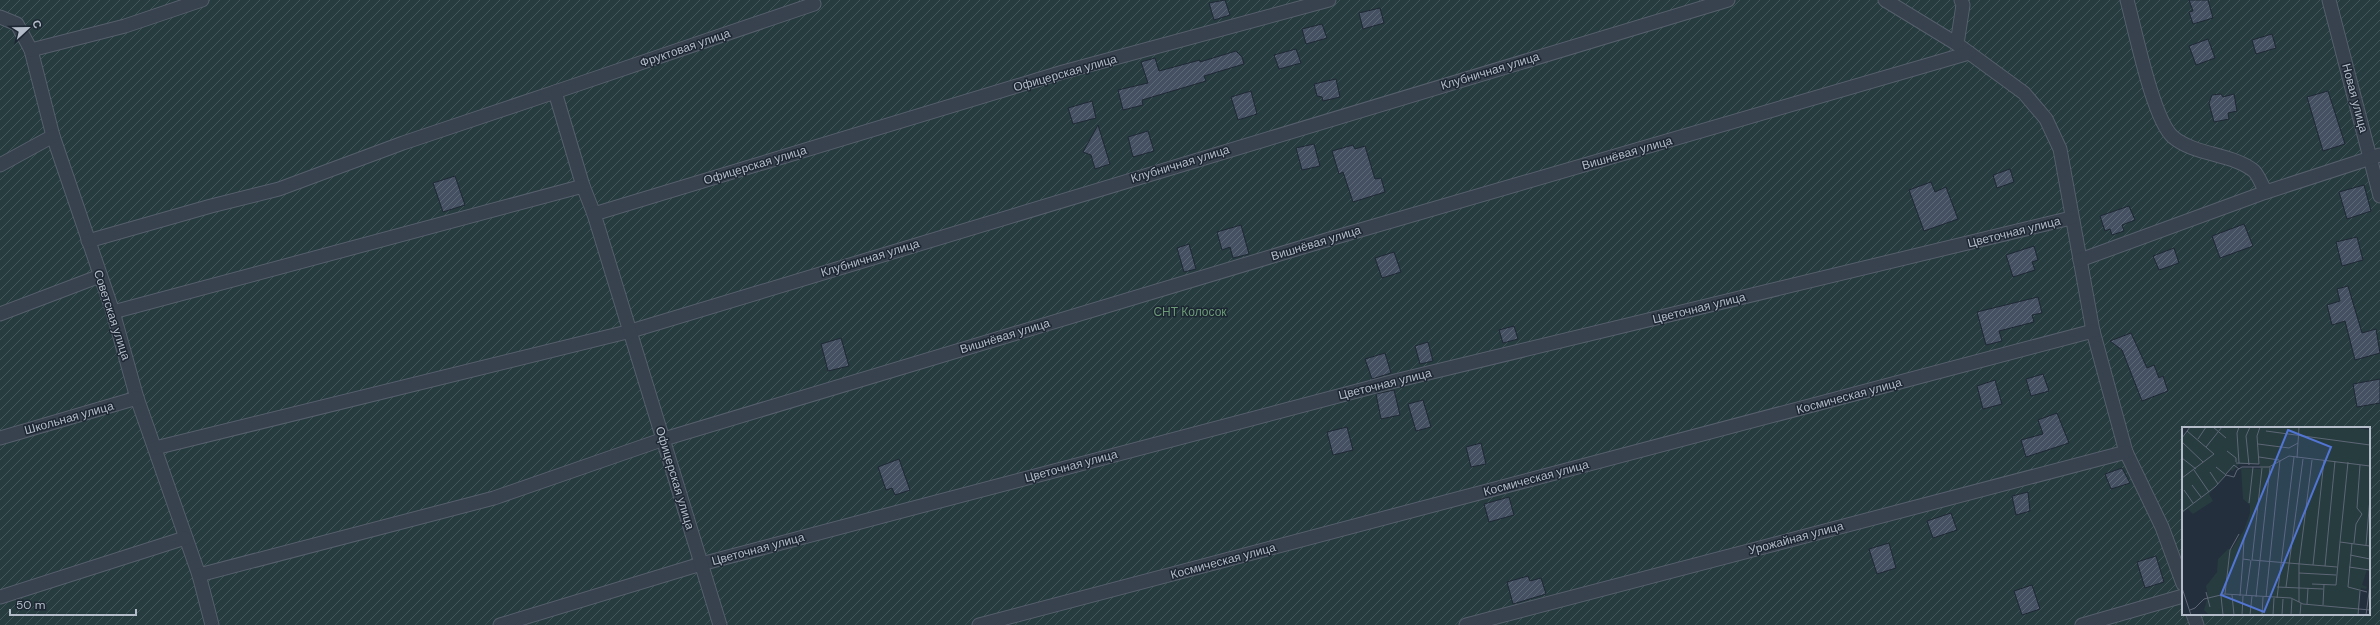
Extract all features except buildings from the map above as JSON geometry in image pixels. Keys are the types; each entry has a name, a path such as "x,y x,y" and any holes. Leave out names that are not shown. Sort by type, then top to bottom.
{"street":[{"path":"31,50 124,26 202,0"},
{"name":"Офицерская улица","path":"720,625 631,330 594,214 1063,72 1329,0"},
{"name":"Клубничная улица","path":"155,448 631,330 1728,0"},
{"path":"1885,0 1957,44 2024,93 2046,119 2060,149 2093,331 2126,452 2162,527 2182,581"},
{"path":"1957,44 1963,5 1961,0"},
{"path":"2127,0 2158,114 2172,137 2193,148 2227,158 2254,172 2266,192"},
{"name":"Новая улица","path":"2329,0 2376,156 2380,196"},
{"name":"Фруктовая улица","path":"88,241 211,206 279,189 403,143 814,4"},
{"name":"Советская улица","path":"0,17 17,24 31,50 53,136 113,312 138,398 199,575 212,625"},
{"name":"Вишнёвая улица","path":"199,575 494,498 664,439 1333,238 1969,53"},
{"path":"555,92 583,186 594,214"},
{"path":"0,165 53,136"},
{"path":"2080,260 2266,192 2376,156"},
{"path":"113,312 583,186"},
{"name":"Цветочная улица","path":"500,625 701,564 1395,381 2072,218"},
{"path":"0,314 100,276"},
{"name":"Космическая улица","path":"979,625 2093,331"},
{"name":"Школьная улица","path":"0,438 138,398"},
{"name":"Урожайная улица","path":"1466,625 2126,452"},
{"path":"0,597 185,538"},
{"path":"2082,625 2182,596"},
{"path":"2193,615 2197,625"}],"green space":[{"name":"СНТ Колосок","path":"0,0 2380,0 2380,625 0,625"}]}
